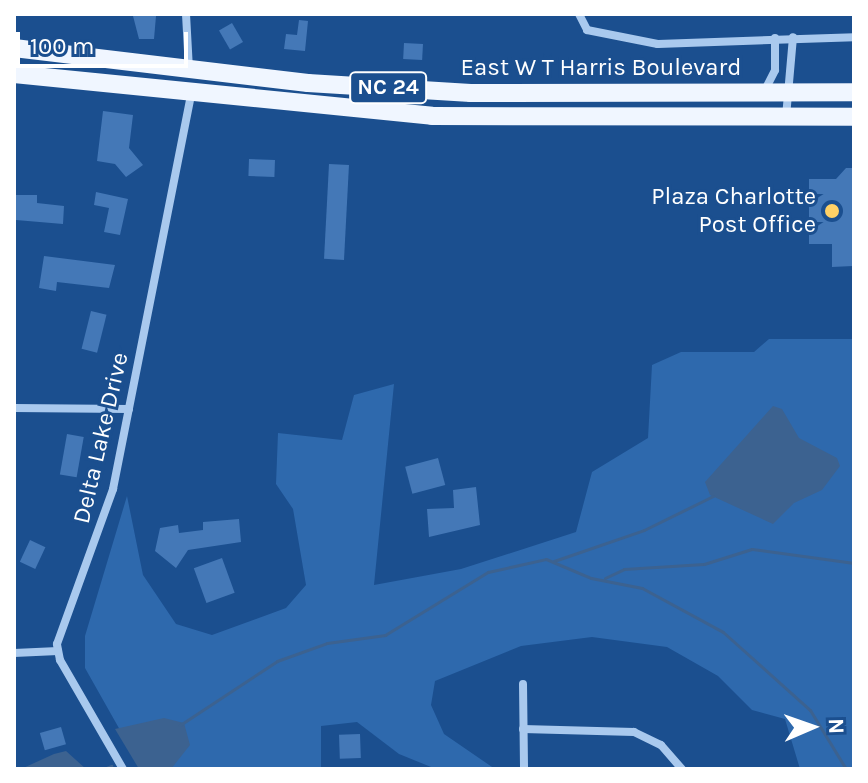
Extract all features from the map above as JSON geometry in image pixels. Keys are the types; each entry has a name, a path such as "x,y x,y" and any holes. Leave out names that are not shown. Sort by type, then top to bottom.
{"main road":[{"name":"East W T Harris Boulevard","path":"14,48 261,77 471,93 854,92"},
{"path":"130,88 189,69"},
{"name":"East W T Harris Boulevard","path":"14,74 191,96 495,119 854,117"},
{"path":"191,96 201,86 261,77"}],"street":[{"path":"186,14 189,69"},
{"path":"579,14 587,30 646,42 854,37"},
{"path":"786,117 791,93 793,37"},
{"path":"763,92 775,70 775,38"},
{"name":"Delta Lake Drive","path":"58,651 105,519 191,96"},
{"path":"14,408 129,409"},
{"path":"14,653 58,651 123,769"},
{"path":"523,684 524,769"},
{"path":"523,729 634,732 661,745 682,769"}],"shaded area":[{"path":"769,339 854,339 854,769 800,769 785,719 752,710 718,676 667,647 592,637 521,646 435,681 431,705 444,734 495,769 436,769 399,754 357,722 321,726 321,769 142,769 85,668 85,636 127,496 143,575 176,624 212,635 286,608 306,585 293,509 276,484 278,433 342,440 354,395 394,384 374,585 461,569 576,532 592,472 648,438 652,365 681,352 754,352"},
{"path":"773,406 782,409 799,438 837,458 840,466 822,490 794,503 773,524 710,495 705,482"},
{"path":"164,718 184,723 190,745 171,769 139,769 115,729"},
{"path":"66,751 86,769 21,769 54,754"}],"building":[{"path":"133,16 156,16 154,39 139,39"},
{"path":"299,20 308,21 305,51 284,49 286,34 297,35"},
{"path":"232,23 243,42 230,50 219,30"},
{"path":"404,43 423,44 422,60 403,59"},
{"path":"103,111 133,115 129,148 143,165 126,177 115,164 97,161"},
{"path":"249,159 275,160 274,177 248,176"},
{"path":"329,164 349,165 344,260 324,259"},
{"name":"Plaza Charlotte Post Office","path":"846,168 854,168 853,266 832,267 832,244 809,244 809,179 836,179"},
{"path":"96,192 128,199 120,235 104,232 109,208 94,205"},
{"path":"15,195 37,195 37,203 64,206 63,224 16,220"},
{"path":"44,256 115,265 109,288 57,282 56,291 39,288"},
{"path":"91,311 107,315 97,353 82,349"},
{"path":"67,434 84,437 77,477 60,474"},
{"path":"438,458 445,485 412,494 405,467"},
{"path":"476,487 480,525 429,537 427,509 454,508 453,490"},
{"path":"239,519 241,542 188,550 176,568 155,551 160,528 178,525 179,533 203,530 203,522"},
{"path":"30,540 45,547 35,569 20,562"},
{"path":"222,558 235,593 206,603 194,568"},
{"path":"61,727 66,744 45,750 40,733"},
{"path":"360,734 361,758 340,759 339,735"}],"waterway":[{"path":"554,561 644,530 713,496"},
{"path":"605,578 624,569 704,564 752,549 854,563"},
{"path":"180,725 277,661 327,643 385,635 488,572 546,559 591,578 642,588 723,632 810,710 846,769"},
{"path":"104,769 111,766"}],"place":[{"name":"Plaza Charlotte Post Office","path":"832,211"}]}
